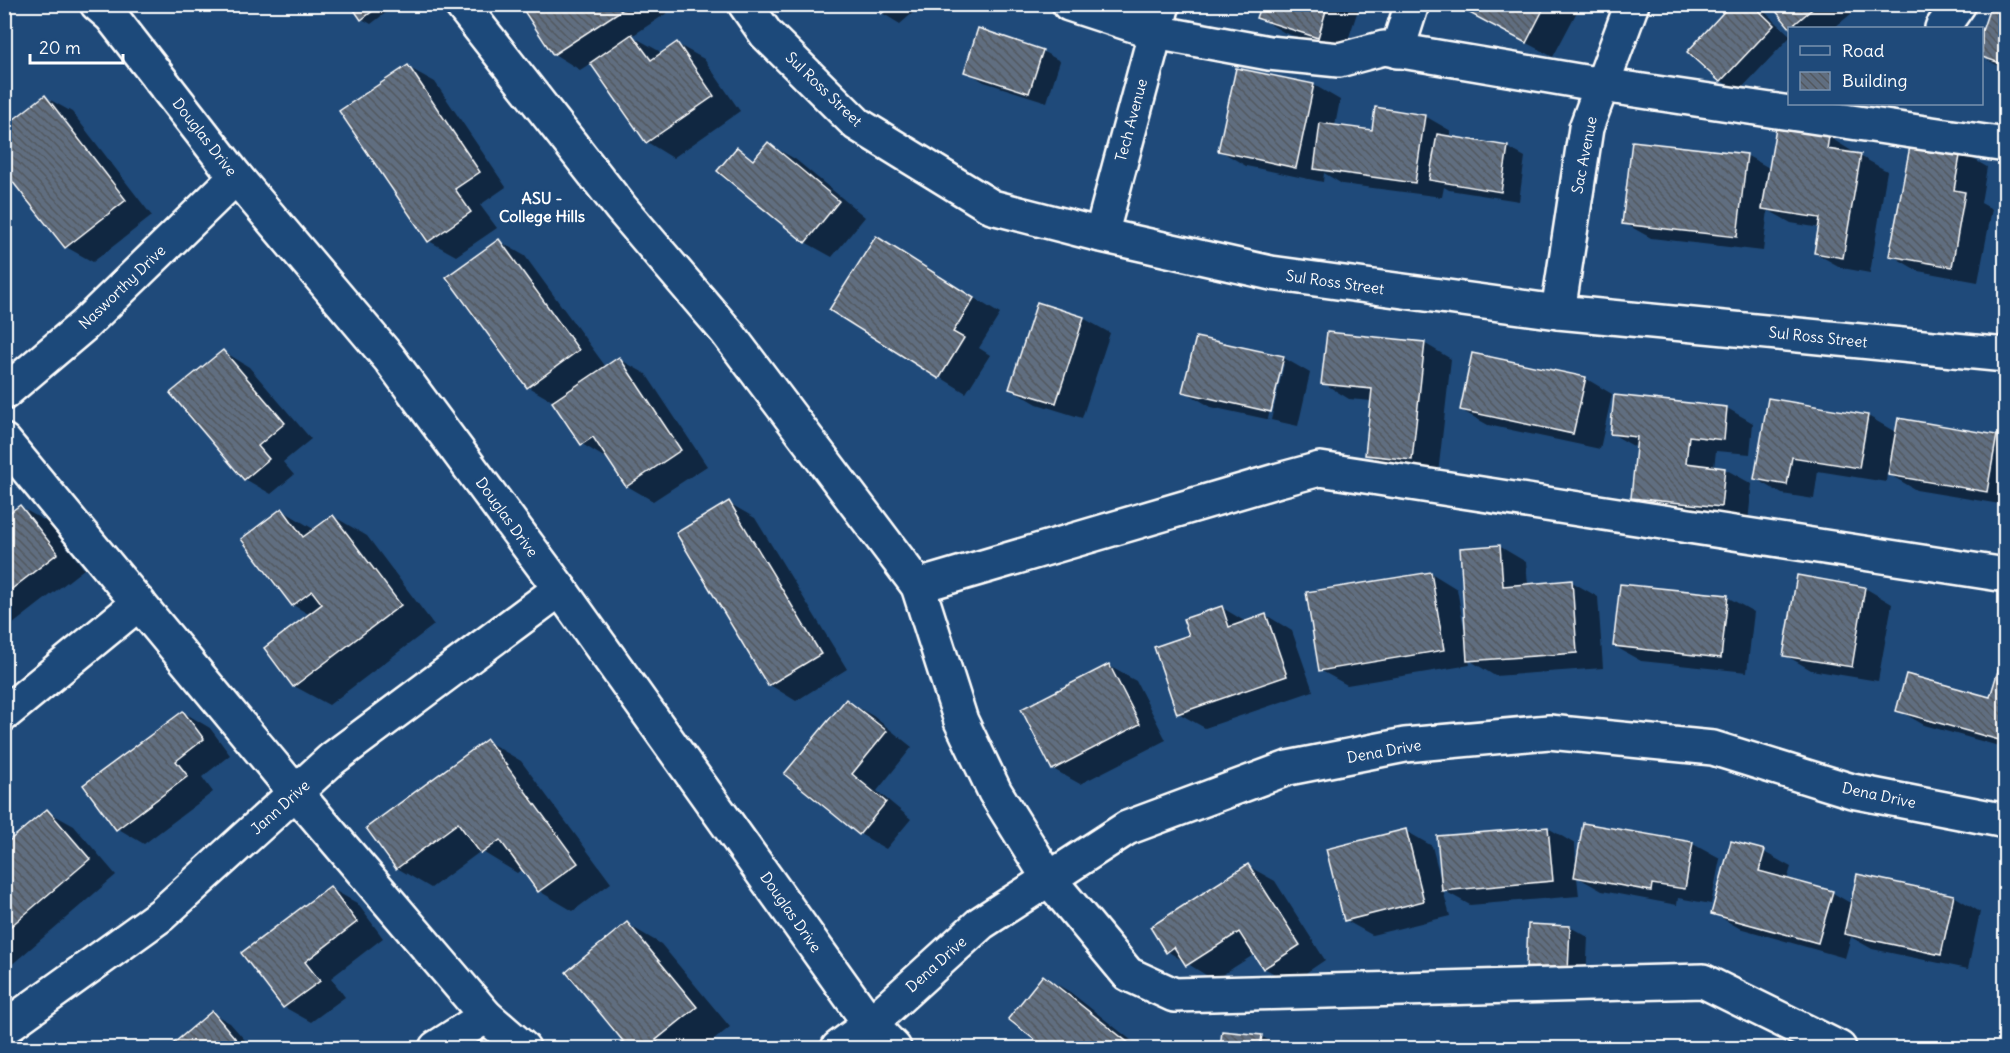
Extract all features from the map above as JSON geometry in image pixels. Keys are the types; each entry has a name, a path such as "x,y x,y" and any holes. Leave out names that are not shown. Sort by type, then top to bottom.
{"street":[{"name":"Douglas Drive","path":"97,4 111,16 236,177 390,358 560,589 870,1024 894,1048"},
{"path":"461,4 621,208 726,331 918,586 961,721 995,792 1048,879 1128,974 1174,995 1703,981 1839,1048"},
{"name":"Sul Ross Street","path":"745,4 766,34 857,124 992,207 1101,235 1271,273 1558,312 2006,355"},
{"path":"1069,4 1159,18 1269,53 1339,60 1384,48 1602,85 1788,104"},
{"path":"1397,51 1412,4"},
{"name":"Sac Avenue","path":"1558,312 1586,128 1632,4"},
{"path":"1943,27 1959,4"},
{"name":"Tech Avenue","path":"1101,235 1159,18"},
{"path":"1793,105 1879,114 2006,145"},
{"name":"Nasworthy Drive","path":"4,393 83,326 236,177"},
{"path":"4,441 486,1016 523,1048"},
{"path":"918,586 1320,469 2006,575"},
{"name":"Jann Drive","path":"4,1028 161,915 332,759 560,589"},
{"path":"4,714 139,603"},
{"name":"Dena Drive","path":"838,1048 870,1024 981,923 1127,828 1288,768 1405,745 1549,732 1713,748 1852,791 2006,821"},
{"path":"436,1048 486,1016"}],"building":[{"path":"350,4 382,4 361,20"},
{"path":"527,4 631,4 553,55 522,8"},
{"path":"873,4 893,4 881,14"},
{"path":"1261,4 1328,4 1318,38 1256,18"},
{"path":"1462,4 1546,4 1526,43 1460,8"},
{"path":"1731,4 1752,4 1774,25 1720,82 1687,52"},
{"path":"1770,4 1818,4 1791,27"},
{"path":"1991,4 2006,9 2006,65 1983,57 1983,28"},
{"path":"978,28 1043,50 1029,93 964,72"},
{"path":"632,34 651,60 677,42 714,96 646,143 590,63"},
{"path":"408,65 480,172 455,189 471,212 428,242 339,111"},
{"path":"1236,68 1314,84 1296,168 1218,151"},
{"path":"45,95 126,200 65,248 4,171 4,127"},
{"path":"1375,107 1425,115 1415,183 1314,169 1320,123 1372,130"},
{"path":"1776,127 1829,136 1827,149 1861,154 1843,258 1814,253 1820,218 1762,209"},
{"path":"1437,134 1508,146 1501,192 1429,180"},
{"path":"1632,141 1747,154 1737,237 1622,224"},
{"path":"1911,141 1961,150 1954,190 1965,192 1952,267 1889,256"},
{"path":"768,142 839,201 805,243 717,171 737,147 753,160"},
{"path":"876,236 974,298 953,332 964,338 939,379 829,310"},
{"path":"499,239 579,350 527,388 446,277"},
{"path":"1037,302 1084,317 1056,403 1009,389"},
{"path":"1327,332 1425,342 1412,460 1365,455 1372,389 1321,384"},
{"path":"1196,337 1284,356 1271,412 1182,392"},
{"path":"223,350 285,423 258,446 269,459 244,480 170,393"},
{"path":"1472,353 1586,377 1573,434 1460,410"},
{"path":"619,357 681,450 626,487 593,437 581,445 552,402"},
{"path":"1614,395 1727,407 1724,440 1689,436 1686,463 1725,468 1721,507 1631,498 1637,437 1610,434"},
{"path":"1768,398 1868,415 1859,468 1792,457 1787,485 1754,479"},
{"path":"1898,418 1997,435 1987,492 1888,475"},
{"path":"729,501 821,654 768,686 676,533"},
{"path":"20,505 58,553 4,595 4,517"},
{"path":"282,508 303,537 333,515 401,605 293,687 264,648 322,604 312,591 292,606 241,539"},
{"path":"1500,545 1503,586 1572,580 1577,653 1467,661 1460,548"},
{"path":"1431,572 1444,650 1319,671 1306,592"},
{"path":"1797,575 1865,587 1852,667 1783,656"},
{"path":"1620,584 1728,595 1721,658 1613,646"},
{"path":"1222,606 1229,627 1266,614 1287,676 1177,714 1154,647 1189,635 1183,619"},
{"path":"1109,664 1140,724 1052,770 1021,709"},
{"path":"2000,664 2006,665 2006,742 1896,711 1906,674 1990,697"},
{"path":"846,699 887,731 852,774 886,802 859,835 784,774"},
{"path":"183,711 204,739 176,761 188,776 116,830 83,785"},
{"path":"487,739 578,863 538,892 500,840 481,854 458,823 396,869 366,828"},
{"path":"47,809 90,859 4,932 4,845"},
{"path":"1583,823 1693,842 1685,889 1652,884 1651,891 1574,877"},
{"path":"1548,827 1553,881 1442,891 1437,836"},
{"path":"1406,829 1424,901 1344,921 1326,849"},
{"path":"1731,841 1765,850 1759,871 1833,891 1818,943 1711,914"},
{"path":"1248,864 1300,945 1263,969 1239,932 1186,966 1174,947 1166,953 1150,927"},
{"path":"1857,874 1954,895 1941,955 1844,934"},
{"path":"330,886 357,922 305,962 320,981 283,1008 241,953"},
{"path":"627,922 697,1007 656,1040 662,1048 613,1048 623,1041 566,972"},
{"path":"1528,924 1570,926 1568,972 1526,970"},
{"path":"1043,975 1135,1048 1045,1048 1008,1019"},
{"path":"212,1011 240,1044 235,1048 168,1048"},
{"path":"1222,1031 1262,1035 1260,1048 1220,1048"}],"district":[{"name":"ASU - College Hills","path":"542,207"}]}
